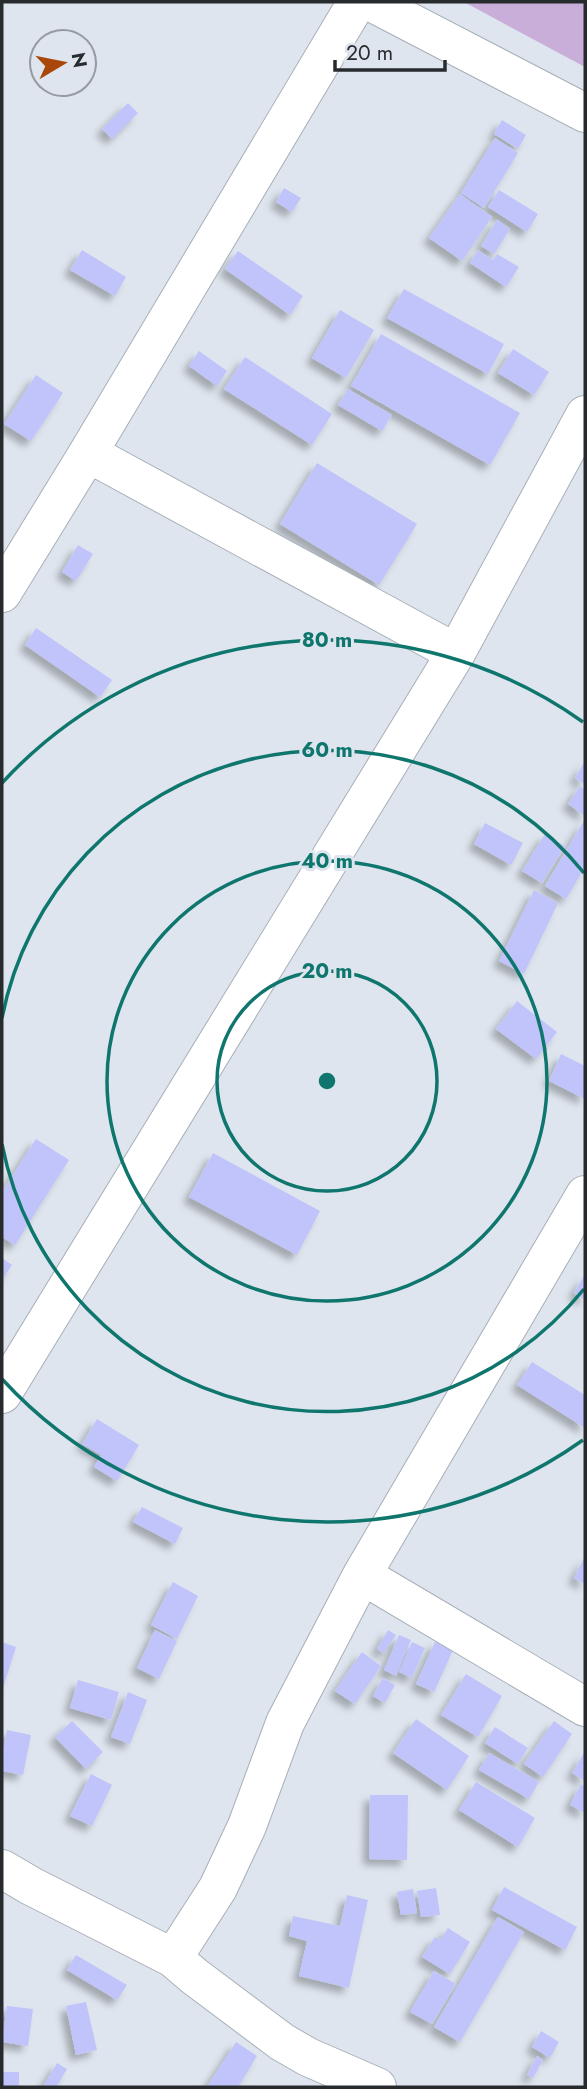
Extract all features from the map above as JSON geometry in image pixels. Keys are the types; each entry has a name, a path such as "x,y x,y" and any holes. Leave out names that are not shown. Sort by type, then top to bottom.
{"street":[{"path":"2,593 357,2"},
{"path":"371,2 585,113"},
{"path":"7,1375 456,653 585,415"},
{"path":"88,453 456,653"},
{"path":"173,1958 218,1888 247,1826 285,1723 362,1576 585,1195"},
{"path":"362,1576 585,1707"},
{"path":"2,1869 30,1886 173,1958 282,2042 308,2057 377,2087"}],"shaded area":[{"path":"464,2 585,2 585,67"}],"building":[{"path":"128,103 138,113 112,139 102,129"},
{"path":"502,120 526,135 518,149 494,134"},
{"path":"495,138 518,153 484,208 461,193"},
{"path":"284,188 301,198 292,212 276,202"},
{"path":"499,190 538,214 527,232 488,207"},
{"path":"460,194 492,217 462,261 429,238"},
{"path":"497,220 510,229 494,254 481,246"},
{"path":"82,250 126,277 115,296 70,270"},
{"path":"478,250 493,260 497,254 519,267 506,287 470,263"},
{"path":"238,251 303,296 290,315 225,269"},
{"path":"404,289 504,344 488,374 387,318"},
{"path":"340,310 374,330 346,378 312,358"},
{"path":"381,334 520,413 490,465 351,386"},
{"path":"513,349 549,372 534,395 498,373"},
{"path":"199,351 227,371 217,386 189,366"},
{"path":"245,357 332,414 312,445 224,389"},
{"path":"36,375 63,393 31,441 4,424"},
{"path":"348,389 392,415 382,431 338,405"},
{"path":"317,463 417,524 379,585 280,524"},
{"path":"78,545 93,554 76,581 62,572"},
{"path":"36,628 112,680 100,697 25,645"},
{"path":"585,761 585,784 575,778"},
{"path":"580,786 585,790 585,816 568,804"},
{"path":"585,819 585,867 566,899 545,886"},
{"path":"485,823 523,843 511,865 474,844"},
{"path":"545,834 565,846 542,883 522,871"},
{"path":"534,890 558,903 524,974 499,961"},
{"path":"517,1001 557,1032 536,1059 496,1029"},
{"path":"561,1054 585,1066 585,1099 549,1081"},
{"path":"36,1139 69,1160 15,1245 2,1237 2,1192"},
{"path":"213,1153 320,1211 297,1255 189,1197"},
{"path":"2,1258 12,1265 2,1280"},
{"path":"585,1274 585,1300 574,1293"},
{"path":"532,1362 585,1395 585,1428 517,1385"},
{"path":"97,1419 139,1445 117,1481 94,1467 101,1455 82,1444"},
{"path":"142,1507 183,1528 175,1544 133,1522"},
{"path":"585,1556 585,1584 574,1578"},
{"path":"173,1582 198,1596 177,1639 151,1625"},
{"path":"155,1630 177,1641 159,1679 137,1668"},
{"path":"388,1630 396,1635 384,1653 377,1649"},
{"path":"399,1635 411,1640 396,1676 384,1670"},
{"path":"2,1642 16,1647 2,1691"},
{"path":"412,1642 425,1648 412,1678 399,1672"},
{"path":"435,1642 453,1650 434,1692 416,1684"},
{"path":"362,1652 381,1666 355,1704 335,1691"},
{"path":"466,1674 502,1696 478,1737 441,1715"},
{"path":"383,1678 395,1685 385,1703 373,1696"},
{"path":"78,1680 119,1692 111,1720 70,1708"},
{"path":"128,1692 147,1700 130,1744 111,1737"},
{"path":"416,1719 469,1756 447,1790 393,1753"},
{"path":"72,1721 103,1752 86,1769 55,1737"},
{"path":"554,1721 572,1734 543,1777 524,1764"},
{"path":"495,1727 528,1748 518,1764 485,1743"},
{"path":"7,1730 31,1735 23,1775 2,1771"},
{"path":"585,1751 585,1781 572,1773"},
{"path":"489,1753 539,1782 529,1799 479,1770"},
{"path":"91,1774 112,1785 92,1826 70,1816"},
{"path":"476,1782 535,1818 518,1847 459,1810"},
{"path":"581,1784 585,1787 585,1813 570,1805"},
{"path":"370,1795 408,1795 407,1860 369,1859"},
{"path":"504,1887 577,1927 565,1950 492,1910"},
{"path":"436,1888 440,1915 421,1917 417,1891"},
{"path":"413,1889 417,1913 401,1915 397,1892"},
{"path":"347,1895 368,1900 349,1988 299,1976 307,1941 289,1936 293,1916 340,1926"},
{"path":"498,1917 524,1932 460,2042 434,2027"},
{"path":"448,1928 470,1942 450,1974 422,1957 435,1937 440,1940"},
{"path":"76,1955 127,1985 117,2000 67,1970"},
{"path":"434,1971 456,1984 432,2024 410,2012"},
{"path":"86,2002 97,2050 76,2055 66,2006"},
{"path":"7,2006 33,2009 28,2046 2,2042"},
{"path":"541,2031 559,2042 550,2058 532,2047"},
{"path":"236,2042 257,2056 238,2087 207,2087"},
{"path":"537,2056 543,2060 533,2078 527,2075"},
{"path":"57,2063 67,2069 56,2087 43,2087"},
{"path":"2,2072 19,2072 19,2087 2,2087"}]}
